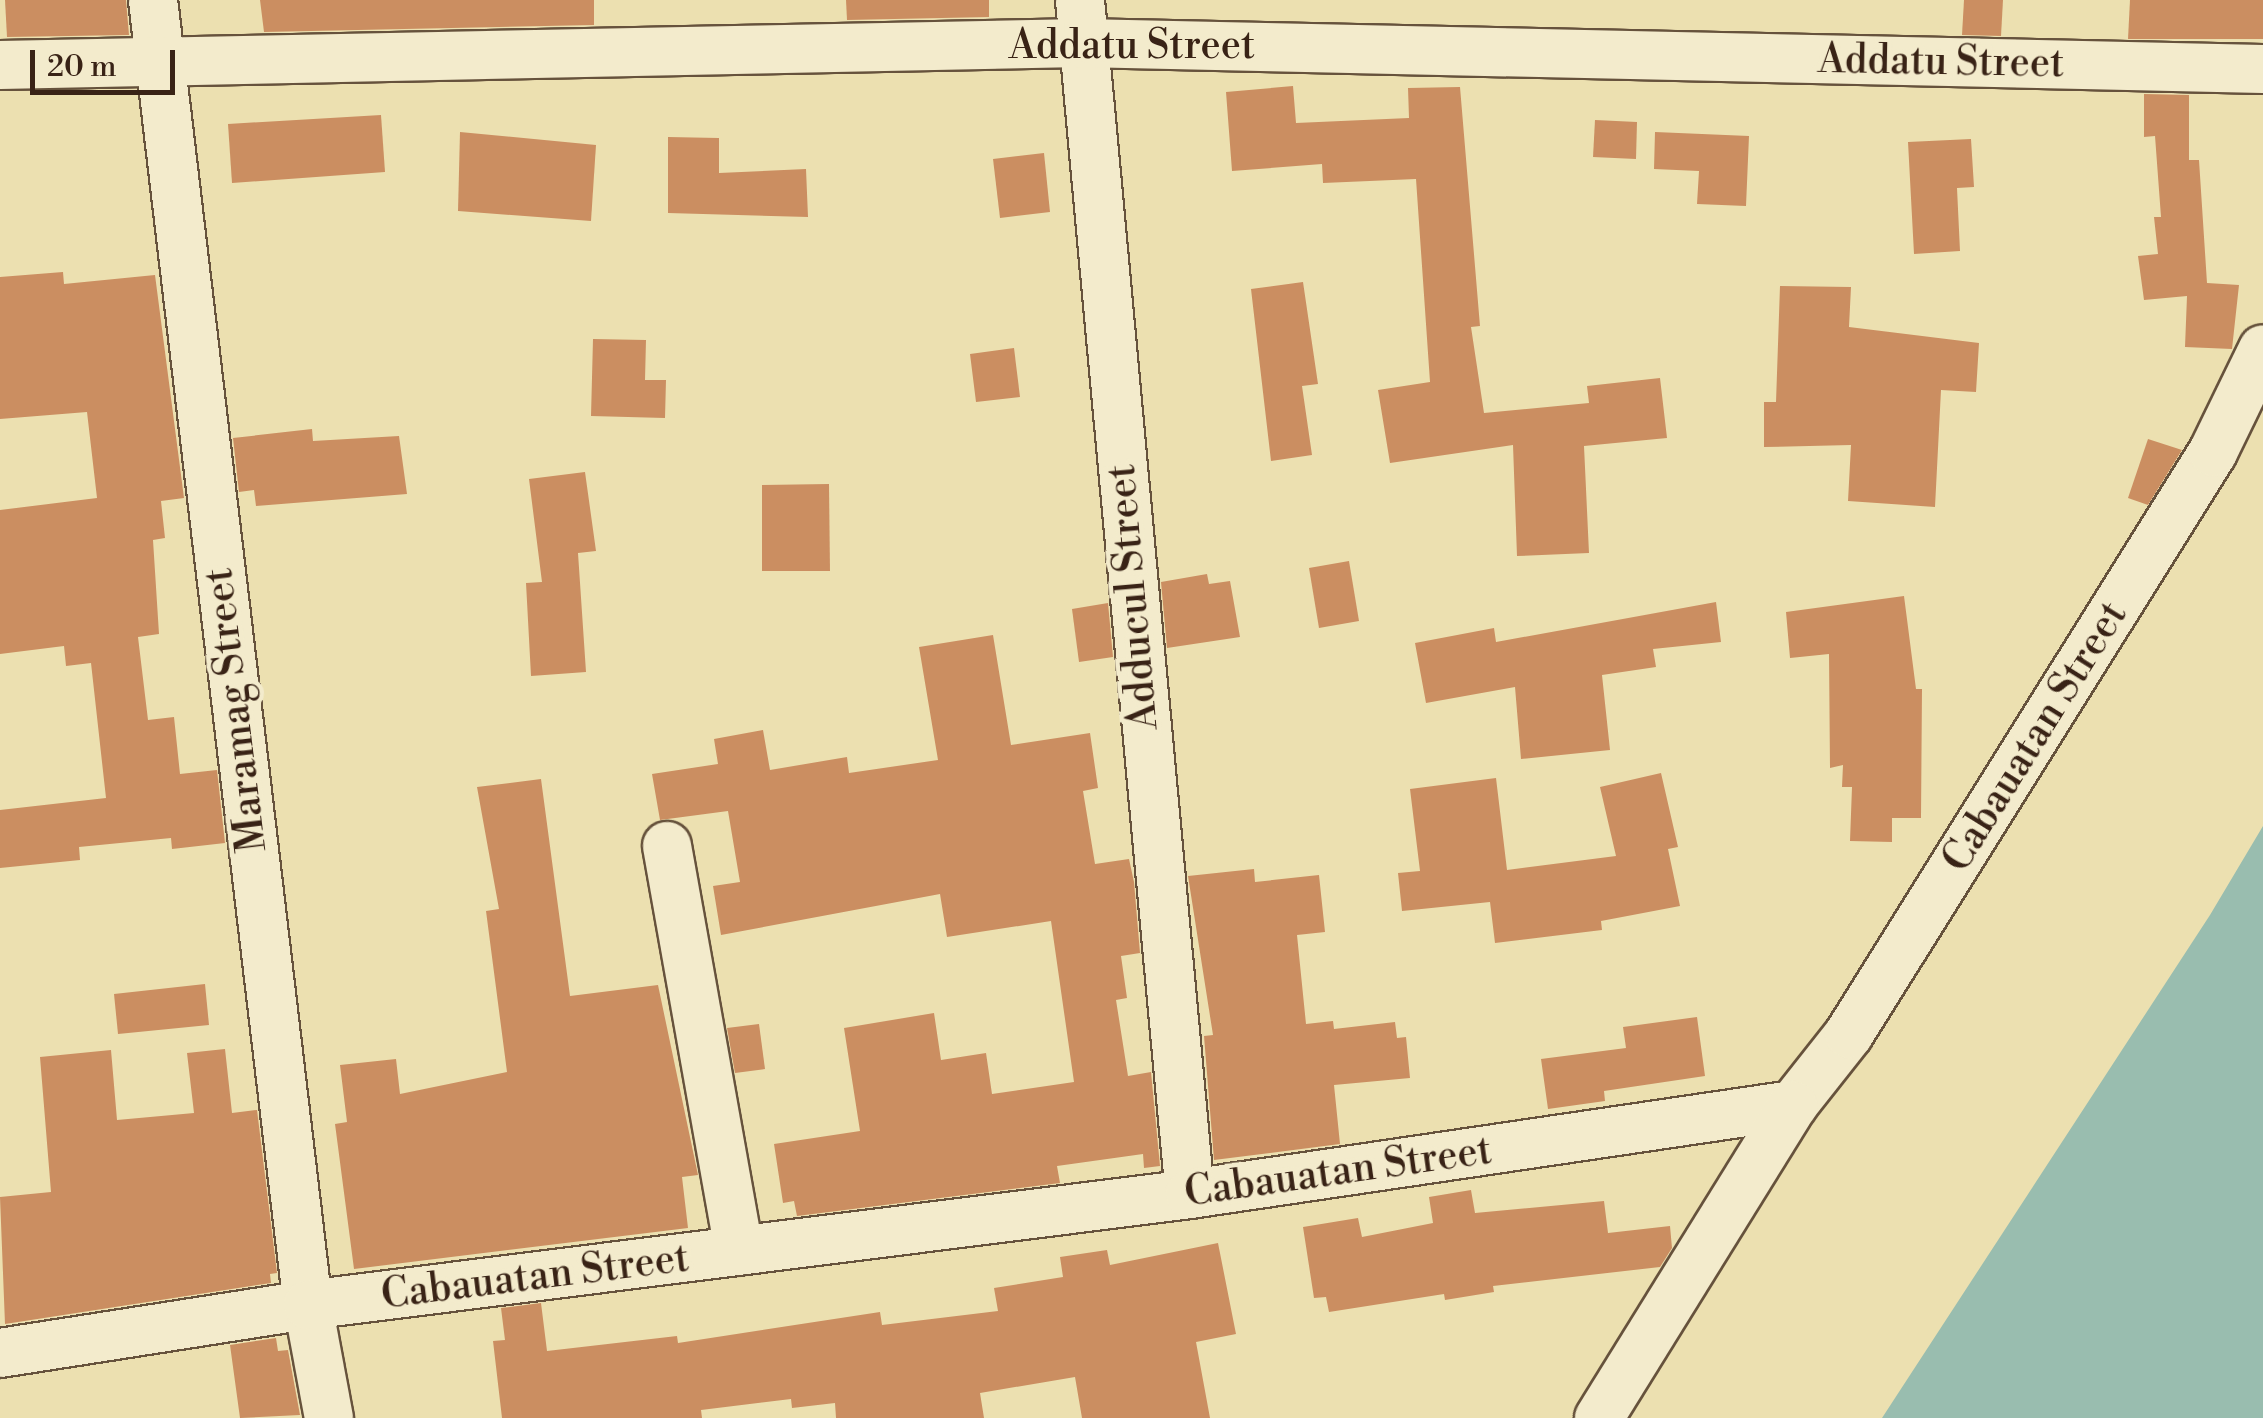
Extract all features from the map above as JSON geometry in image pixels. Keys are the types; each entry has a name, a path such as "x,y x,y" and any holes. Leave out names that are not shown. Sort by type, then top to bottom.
{"street":[{"name":"Maramag Street","path":"154,0 158,60 308,1305 329,1418"},
{"name":"Addatu Street","path":"0,65 1081,22 2263,69"},
{"name":"Adducul Street","path":"1081,22 1190,1194"},
{"name":"Cabauatan Street","path":"0,1353 308,1305 1190,1194 1792,1104 1849,1034 2213,452 2263,349"},
{"path":"668,846 739,1251"},
{"path":"1599,1418 1792,1104"}],"shaded area":[{"path":"2263,826 2263,1418 1882,1418 2210,915"}],"building":[{"path":"5,0 126,0 129,35 7,37"},
{"path":"260,0 594,0 594,25 264,32"},
{"path":"846,0 989,0 989,17 847,20"},
{"path":"1964,0 2003,0 2001,36 1962,35"},
{"path":"2130,0 2263,0 2263,39 2128,39"},
{"path":"1293,86 1296,123 1409,118 1408,88 1460,87 1480,326 1471,327 1484,413 1589,403 1587,386 1660,378 1667,438 1584,446 1589,553 1517,556 1513,445 1390,463 1378,390 1430,382 1416,179 1323,183 1322,164 1232,171 1226,92"},
{"path":"2144,94 2189,95 2189,160 2199,160 2207,283 2239,285 2232,349 2185,347 2187,296 2144,300 2138,256 2158,254 2154,217 2161,217 2155,136 2144,137"},
{"path":"381,115 385,172 232,183 228,124"},
{"path":"1595,120 1637,122 1636,159 1593,157"},
{"path":"460,132 596,145 591,221 458,211"},
{"path":"1655,132 1749,136 1746,206 1697,204 1699,171 1654,169"},
{"path":"668,137 719,138 719,173 806,169 808,217 668,213"},
{"path":"1971,139 1974,187 1957,188 1960,251 1914,254 1908,142"},
{"path":"1044,153 1050,212 1000,218 993,159"},
{"path":"63,272 64,284 155,275 184,498 161,501 165,538 153,540 159,634 138,637 148,720 174,717 180,774 217,770 225,843 172,849 171,838 79,847 80,860 0,868 0,810 106,798 91,663 66,666 64,646 0,654 0,510 97,498 87,412 0,419 0,277"},
{"path":"1303,282 1318,384 1302,386 1312,455 1271,461 1251,289"},
{"path":"1780,286 1851,287 1849,327 1979,343 1976,392 1941,390 1935,507 1848,501 1851,445 1764,447 1764,402 1776,402"},
{"path":"593,339 646,340 645,380 666,380 665,418 591,416"},
{"path":"1014,348 1020,397 976,402 970,354"},
{"path":"312,429 313,441 399,436 407,494 256,506 254,490 239,492 233,438"},
{"path":"2148,439 2182,450 2148,505 2128,498"},
{"path":"585,472 596,551 578,553 586,672 531,676 526,583 542,582 529,479"},
{"path":"829,484 830,571 762,571 762,485"},
{"path":"1349,561 1359,621 1319,628 1309,568"},
{"path":"1207,574 1209,584 1230,581 1240,637 1167,648 1161,582"},
{"path":"1904,596 1916,689 1922,689 1921,818 1892,818 1892,842 1850,841 1852,787 1842,787 1843,765 1830,768 1829,654 1790,658 1786,612"},
{"path":"1716,602 1721,642 1653,649 1656,667 1602,675 1610,750 1521,759 1515,687 1426,703 1415,643 1494,628 1496,642"},
{"path":"1108,603 1113,657 1079,662 1072,609"},
{"path":"993,635 1011,745 1090,733 1098,788 1083,791 1095,864 1129,859 1134,882 1140,953 1121,956 1127,998 1116,1000 1128,1076 1151,1072 1160,1166 1144,1168 1143,1154 1057,1166 1060,1183 797,1216 794,1201 783,1203 774,1144 860,1131 844,1028 934,1013 941,1060 986,1053 992,1094 1074,1082 1051,921 947,937 940,894 721,935 713,886 740,882 728,811 660,820 652,774 718,764 714,739 763,730 770,770 847,757 849,773 938,760 919,647"},
{"path":"1661,773 1678,847 1668,849 1680,906 1601,921 1602,930 1495,943 1490,902 1402,911 1398,873 1420,871 1410,789 1496,778 1507,870 1616,856 1600,787"},
{"path":"541,779 570,996 658,985 698,1175 682,1177 688,1228 354,1269 335,1124 347,1122 340,1065 396,1059 400,1094 507,1072 486,911 499,909 477,787"},
{"path":"1254,869 1255,882 1319,875 1325,932 1297,935 1306,1024 1333,1021 1334,1029 1395,1022 1397,1038 1406,1037 1410,1078 1334,1085 1340,1144 1214,1160 1204,1036 1213,1035 1188,876"},
{"path":"205,984 209,1025 118,1034 114,994"},
{"path":"1697,1017 1705,1076 1604,1091 1605,1101 1548,1109 1541,1059 1626,1048 1623,1027"},
{"path":"759,1024 765,1069 735,1073 727,1028"},
{"path":"225,1049 232,1113 257,1110 277,1273 270,1274 271,1283 5,1324 0,1197 51,1192 40,1057 111,1050 117,1120 194,1113 187,1053"},
{"path":"1471,1190 1475,1213 1604,1201 1608,1233 1670,1226 1672,1248 1660,1267 1493,1286 1494,1292 1445,1300 1444,1294 1329,1312 1326,1297 1314,1298 1303,1227 1358,1218 1362,1237 1433,1223 1429,1197"},
{"path":"1218,1243 1236,1334 1196,1342 1210,1418 1082,1418 1075,1377 980,1393 984,1418 836,1418 835,1403 792,1408 791,1399 701,1410 702,1418 502,1418 493,1341 505,1340 501,1308 541,1303 547,1351 677,1336 678,1343 880,1312 882,1325 998,1311 994,1288 1063,1277 1060,1257 1107,1250 1110,1265"},
{"path":"276,1338 278,1351 288,1350 300,1415 240,1418 230,1345"}]}
